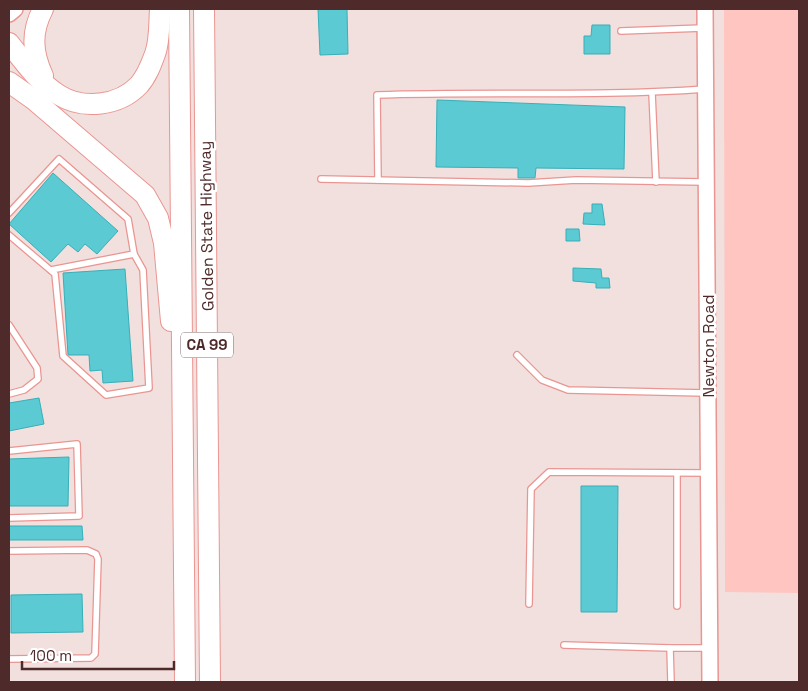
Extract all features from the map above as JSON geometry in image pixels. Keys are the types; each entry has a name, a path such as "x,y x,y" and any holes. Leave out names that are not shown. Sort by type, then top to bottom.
{"highway":[{"path":"41,93 34,52 37,22 43,9"},
{"path":"9,82 86,105 104,104 126,95 139,84 149,70 156,52 160,9"},
{"name":"Golden State Highway","path":"179,9 184,348 185,682"},
{"name":"Golden State Highway","path":"204,9 210,682"},
{"path":"9,43 39,80 41,93"},
{"path":"9,68 29,88 41,93 145,195 158,218 164,244 173,336 184,348"}],"street":[{"path":"9,14 15,9"},
{"name":"Newton Road","path":"705,9 710,682"}],"lane":[{"path":"621,31 705,28"},
{"path":"378,180 377,95 469,92 652,93 706,89"},
{"path":"652,93 656,182"},
{"path":"9,213 59,159 128,219 134,254 142,270 149,388 106,394 63,356 55,274 9,235"},
{"path":"321,179 528,183 576,180 706,182"},
{"path":"51,270 134,254"},
{"path":"9,325 36,368 38,380 24,390 9,394"},
{"path":"517,355 542,380 568,390 708,393"},
{"path":"9,451 77,444 79,516 9,518"},
{"path":"529,604 531,488 549,472 709,473"},
{"path":"677,473 677,606"},
{"path":"9,551 87,550 96,554 98,559 95,654 91,658 9,659"},
{"path":"564,645 710,648"},
{"path":"670,648 671,682"}],"shaded area":[{"path":"724,9 799,9 799,593 725,592"}],"building":[{"path":"318,9 347,9 348,54 320,55"},
{"path":"592,25 610,25 610,54 584,54 584,36 591,36"},
{"path":"437,100 625,107 624,169 536,168 535,178 518,178 518,168 436,167"},
{"path":"53,173 118,231 97,254 85,244 78,252 68,244 51,262 9,224"},
{"path":"592,204 602,204 605,225 583,224 584,213 592,213"},
{"path":"566,229 579,229 580,241 566,241"},
{"path":"573,268 601,269 602,278 609,278 610,288 596,288 596,283 573,281"},
{"path":"125,269 133,381 103,383 102,370 90,371 89,355 68,355 63,273"},
{"path":"39,398 44,424 9,431 9,403"},
{"path":"69,457 68,506 9,506 9,459"},
{"path":"581,486 618,486 617,612 581,612"},
{"path":"9,526 82,526 83,540 9,540"},
{"path":"82,594 83,632 11,633 11,595"}]}
